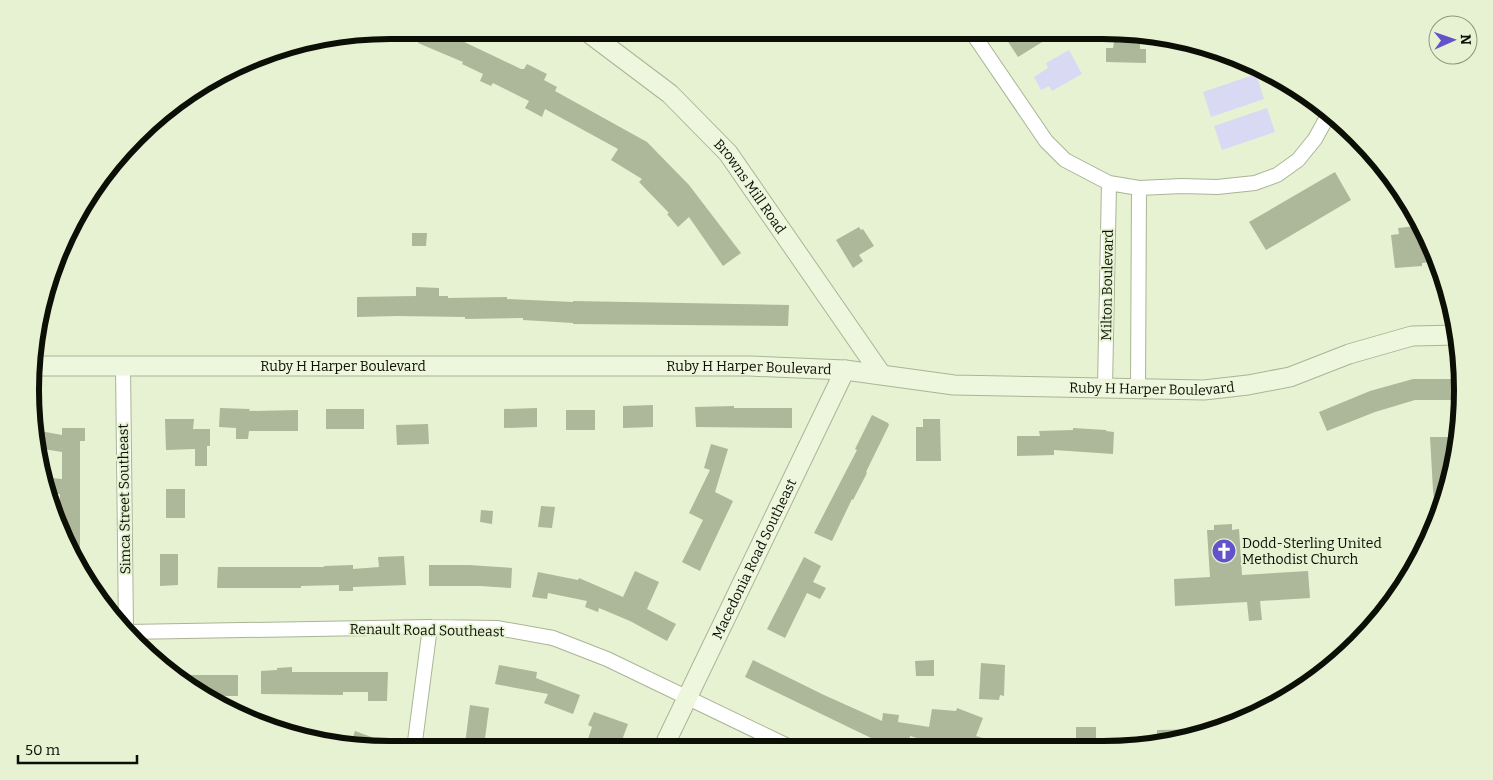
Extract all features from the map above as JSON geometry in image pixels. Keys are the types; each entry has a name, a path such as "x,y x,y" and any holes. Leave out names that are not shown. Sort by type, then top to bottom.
{"street":[{"name":"Browns Mill Road","path":"597,39 670,94 728,153 881,374"},
{"path":"976,39 1046,142 1066,160 1109,183 1139,188 1182,186 1217,188 1254,183 1277,175 1298,160 1315,138 1326,119"},
{"name":"Milton Boulevard","path":"1105,388 1109,183"},
{"path":"1138,388 1139,188"},
{"name":"Ruby H Harper Boulevard","path":"40,366 748,366 844,370 954,385 1204,390 1248,386 1290,377 1349,354 1412,336 1450,335"},
{"name":"Simca Street Southeast","path":"122,366 126,622"},
{"name":"Macedonia Road Southeast","path":"666,741 844,370"},
{"path":"415,741 430,627"},
{"name":"Renault Road Southeast","path":"136,632 430,627 497,628 553,638 607,659 778,741"}],"shaded area":[{"path":"1069,50 1082,74 1052,91 1049,86 1041,90 1034,77 1048,68 1046,63"},
{"path":"1256,74 1264,99 1211,117 1203,92"},
{"path":"1267,108 1275,132 1222,150 1214,126"}],"building":[{"path":"420,39 460,39 521,69 524,69 527,64 547,74 544,80 557,87 555,91 647,142 689,185 741,253 723,266 689,217 678,227 667,214 669,213 639,182 642,179 611,160 618,149 545,109 542,117 525,108 529,101 493,83 491,86 480,81 483,74 462,64 463,62 418,43"},
{"path":"1006,39 1047,39 1018,57"},
{"path":"1114,42 1140,43 1140,49 1146,49 1146,63 1106,62 1106,48 1113,48"},
{"path":"1335,172 1351,200 1266,250 1249,222"},
{"path":"1413,226 1430,262 1422,263 1422,266 1395,268 1391,235 1399,234 1398,228"},
{"path":"859,227 861,230 863,229 874,246 859,255 863,261 853,268 836,240"},
{"path":"412,233 427,233 426,246 412,246"},
{"path":"416,287 439,288 439,296 448,296 448,298 507,297 507,299 573,302 789,305 788,326 573,324 523,320 523,318 357,317 357,297 416,296"},
{"path":"1413,379 1454,379 1454,400 1415,400 1375,412 1327,431 1319,412 1370,391"},
{"path":"653,405 653,427 623,428 623,406"},
{"path":"734,406 734,408 792,408 792,428 696,427 695,407"},
{"path":"220,408 250,409 249,411 298,410 298,431 249,431 248,439 236,439 236,428 219,427"},
{"path":"537,408 537,427 504,428 504,409"},
{"path":"326,409 364,409 364,429 326,429"},
{"path":"566,410 595,410 595,430 566,430"},
{"path":"872,415 889,425 832,541 814,533 857,450 855,449"},
{"path":"165,419 194,419 193,429 210,429 210,446 207,446 207,466 195,466 195,449 166,450"},
{"path":"923,419 940,419 941,461 916,461 916,427 923,427"},
{"path":"428,424 429,444 397,445 396,425"},
{"path":"62,428 85,428 85,441 80,441 80,555 60,511 60,494 55,494 52,485 52,478 62,479 62,452 44,449 42,431 62,435"},
{"path":"1073,428 1114,432 1113,454 1054,450 1054,455 1017,456 1017,436 1040,436 1039,431 1073,430"},
{"path":"1430,437 1451,437 1448,459 1435,507"},
{"path":"711,444 728,449 715,492 733,501 700,571 682,562 703,520 689,513 710,470 704,468"},
{"path":"166,489 185,489 185,518 166,518"},
{"path":"541,506 555,507 552,528 538,527"},
{"path":"481,510 493,511 492,524 480,522"},
{"name":"Dodd-Sterling United Methodist Church","path":"1232,524 1232,530 1239,529 1242,575 1308,571 1310,598 1260,601 1262,620 1249,621 1247,602 1175,606 1174,579 1210,577 1207,530 1214,530 1214,525"},
{"path":"160,554 178,554 178,585 160,586"},
{"path":"404,556 406,585 353,587 353,591 339,591 339,585 301,586 301,588 217,588 218,567 324,567 353,565 353,569 379,567 378,557"},
{"path":"804,557 821,566 813,582 826,588 820,599 807,593 785,638 767,629"},
{"path":"429,565 512,568 511,588 429,586"},
{"path":"635,571 659,582 647,609 676,624 667,641 630,621 599,608 598,612 585,607 587,601 548,593 547,599 532,597 538,572 578,580 579,578 623,597"},
{"path":"753,660 882,721 883,713 899,715 898,722 929,727 932,709 956,711 957,708 983,718 976,736 993,741 928,741 910,736 909,741 890,741 871,738 745,677"},
{"path":"934,660 934,676 916,676 915,661"},
{"path":"981,663 1005,665 1004,696 1000,695 999,700 979,699"},
{"path":"499,665 537,672 536,678 580,695 573,714 544,703 548,694 495,684"},
{"path":"292,667 292,672 388,672 387,701 368,701 368,692 343,692 343,695 261,694 261,671"},
{"path":"185,675 238,675 238,696 218,696"},
{"path":"470,705 489,708 485,741 465,741"},
{"path":"594,712 628,724 622,741 587,741 592,727 588,725"},
{"path":"1076,727 1096,727 1096,741 1076,741"},
{"path":"1194,729 1157,737 1157,730"},
{"path":"355,731 374,738 373,740 352,739"}],"place":[{"name":"Dodd-Sterling United Methodist Church","path":"1224,551"}]}
